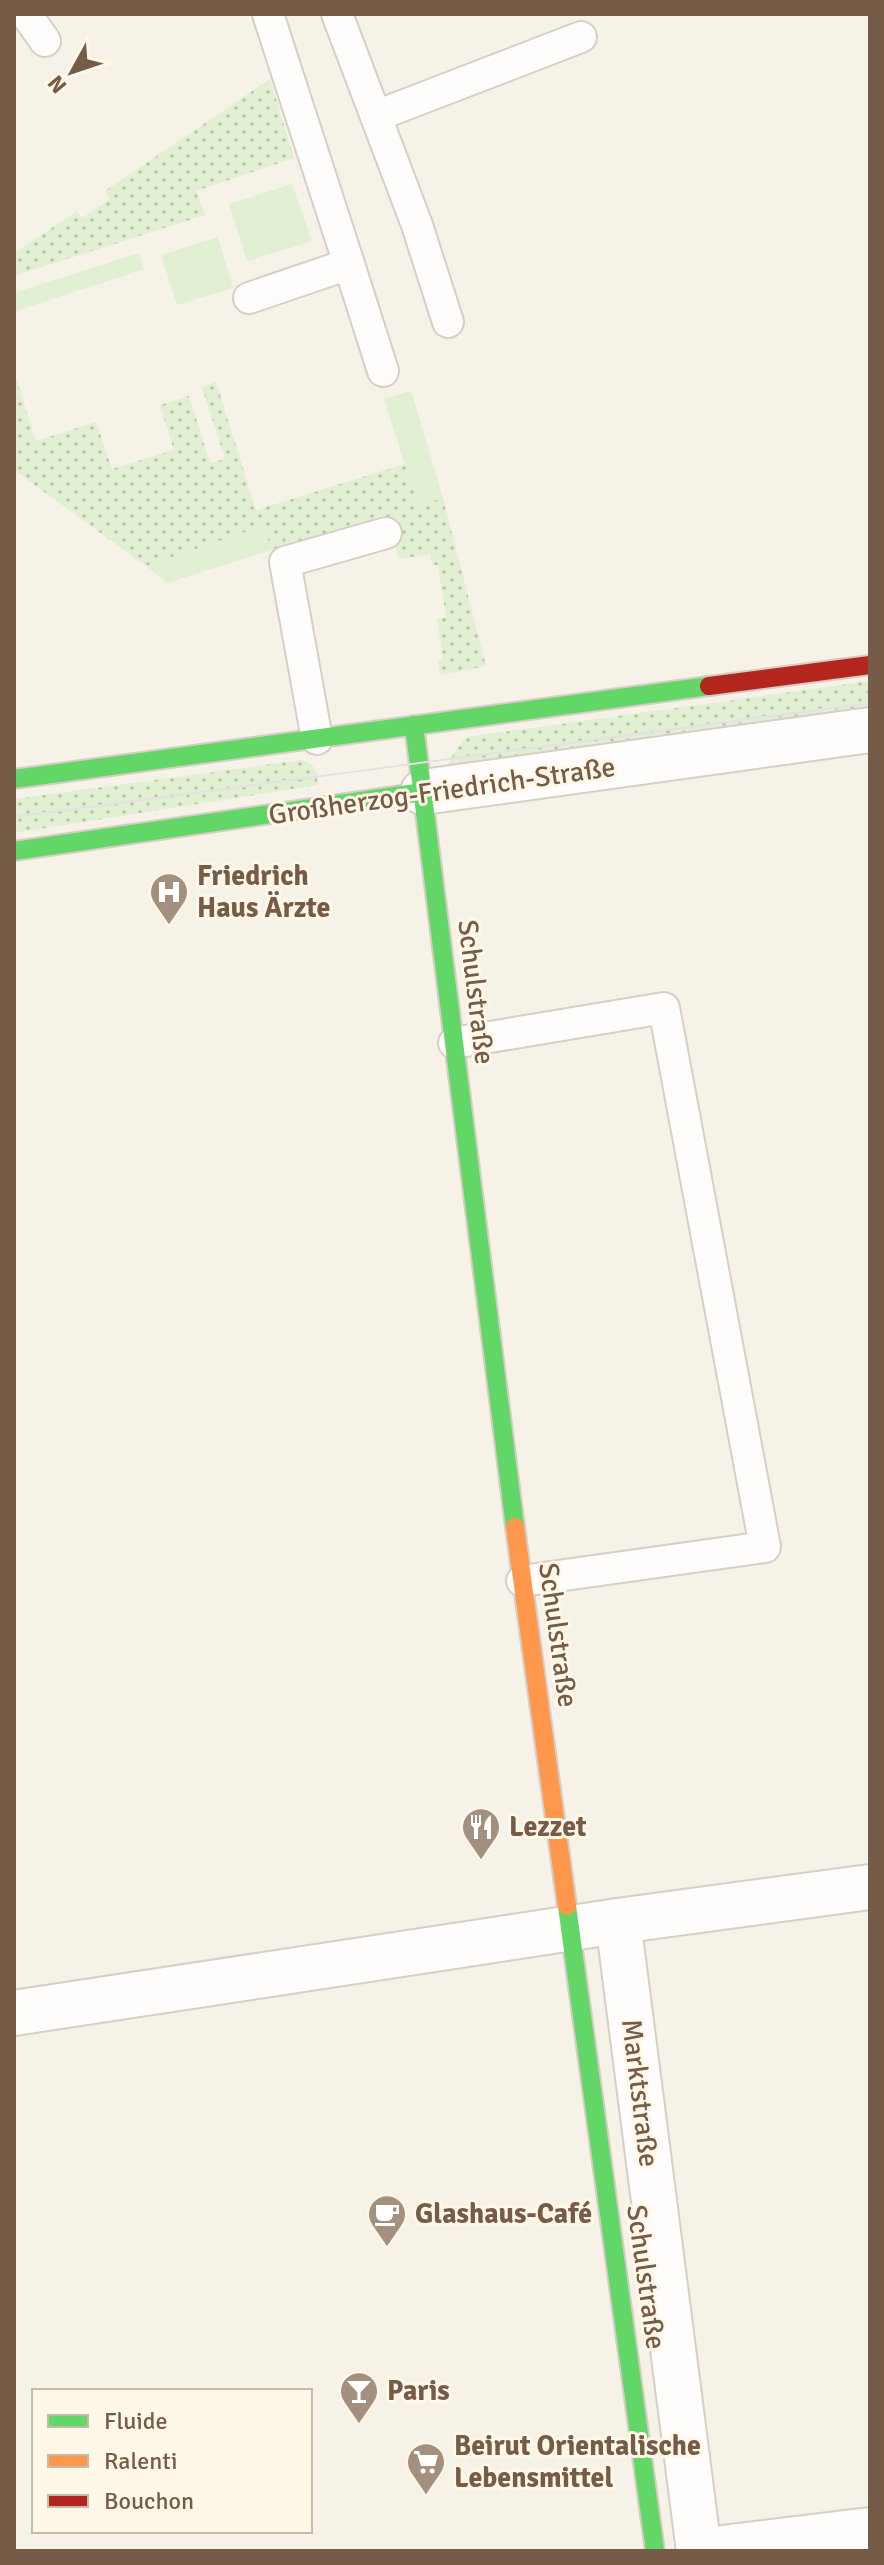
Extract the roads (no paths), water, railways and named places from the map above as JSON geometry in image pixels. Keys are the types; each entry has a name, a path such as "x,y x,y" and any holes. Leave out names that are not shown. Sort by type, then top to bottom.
{"street":[{"path":"14,779 870,665"},
{"name":"Schulstraße","path":"414,725 522,1581 655,2551"},
{"name":"Großherzog-Friedrich-Straße","path":"14,851 870,730"},
{"path":"14,2013 618,1921 870,1887"},
{"name":"Marktstraße","path":"618,1921 699,2551"},
{"path":"699,2551 870,2530"}],"lane":[{"path":"26,14 45,41"},
{"path":"268,14 383,371"},
{"path":"337,14 417,225 448,322"},
{"path":"376,116 581,37"},
{"path":"249,298 349,264"},
{"path":"317,739 285,562 386,533"},
{"path":"454,1043 664,1008 765,1547 522,1581"}],"tram line":[{"path":"14,817 870,703"}],"place":[{"name":"Friedrich Haus Ärzte","path":"169,926"},
{"name":"Lezzet","path":"481,1861"},
{"name":"Glashaus-Café","path":"387,2248"},
{"name":"Paris","path":"359,2425"},
{"name":"Beirut Orientalische Lebensmittel","path":"426,2496"}]}
